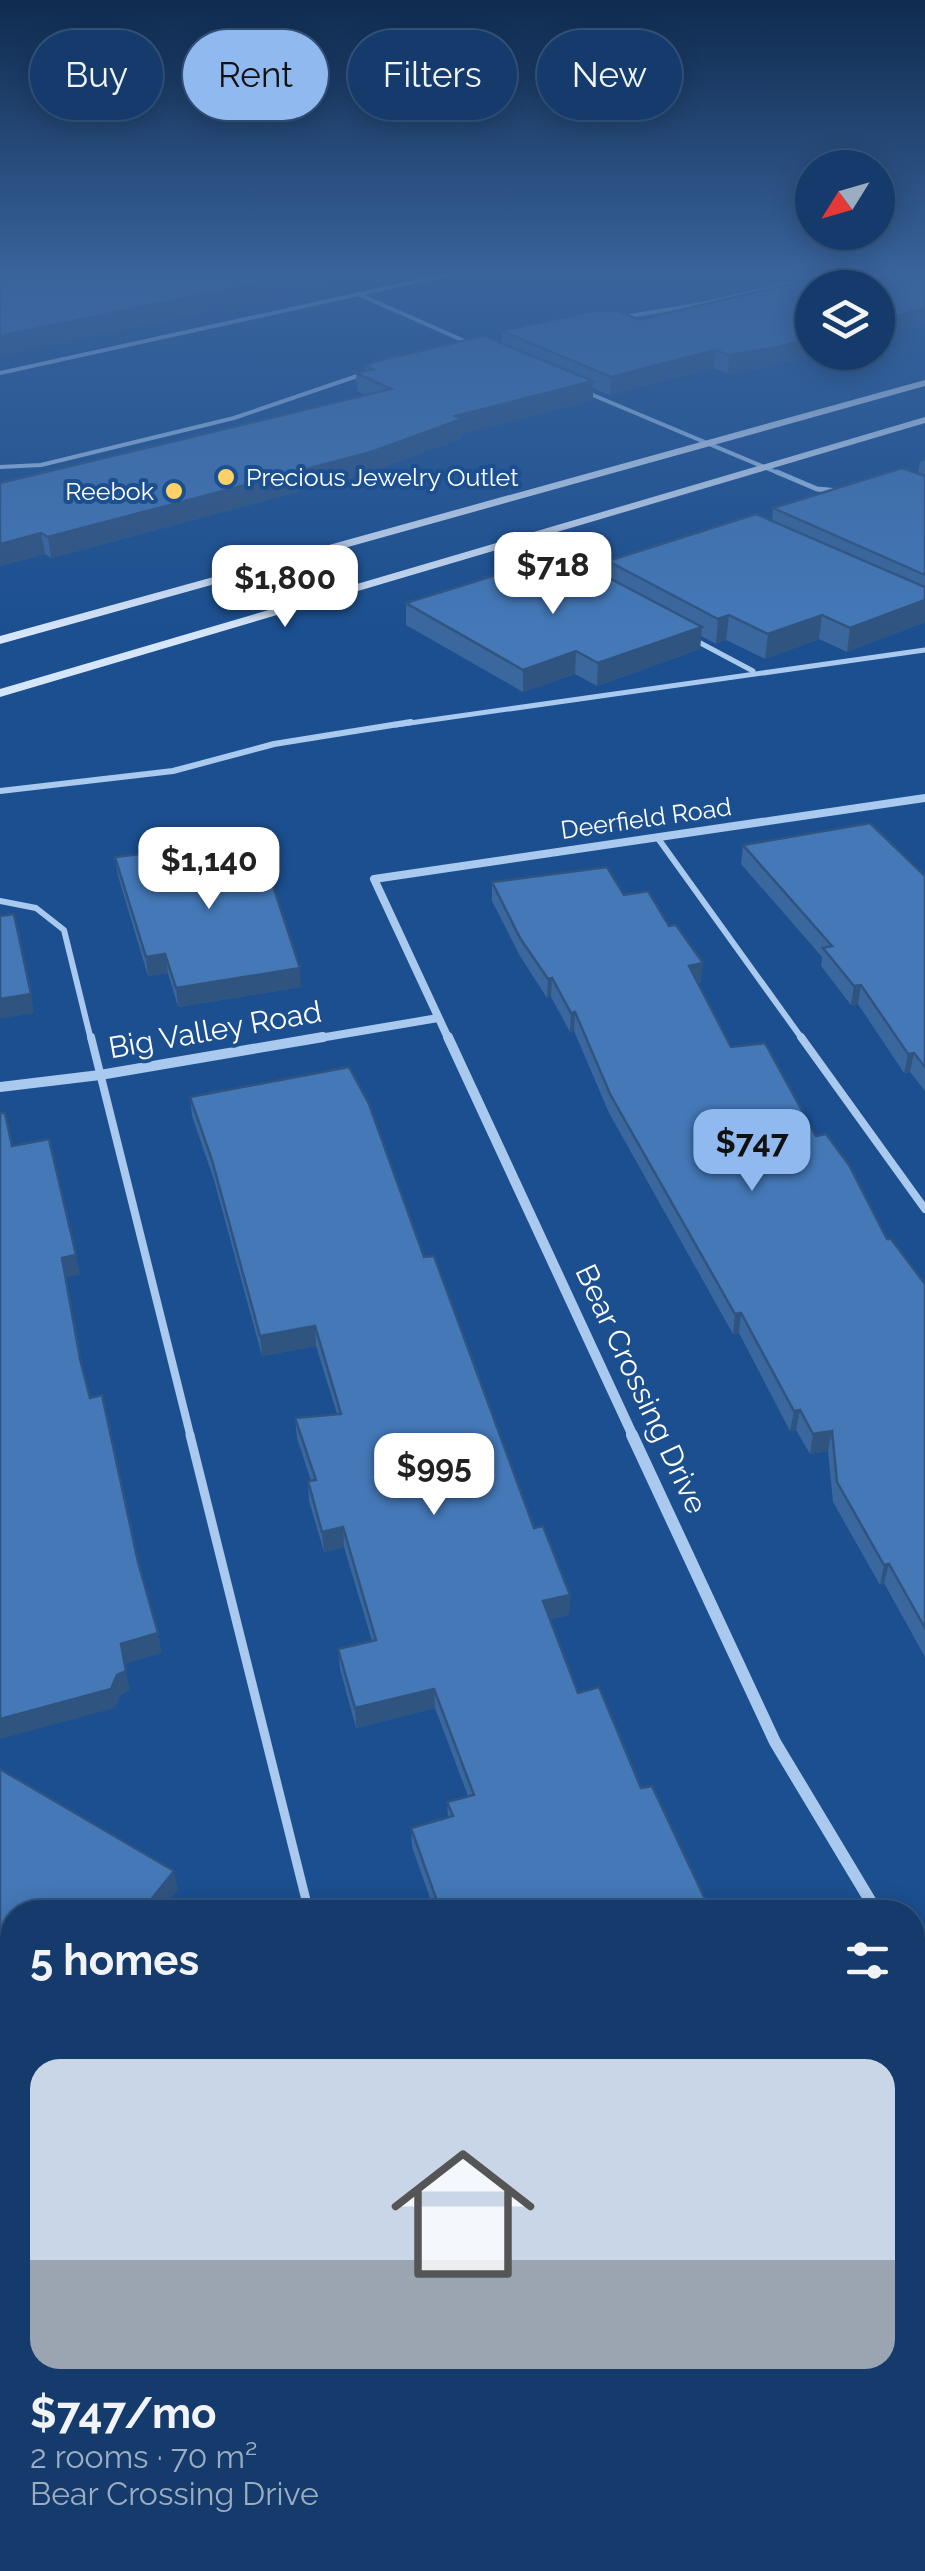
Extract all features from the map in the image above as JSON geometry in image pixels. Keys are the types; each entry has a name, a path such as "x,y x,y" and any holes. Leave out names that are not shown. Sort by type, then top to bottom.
{"main road":[{"path":"0,640 882,395"},
{"path":"0,693 925,420"}],"street":[{"name":"Deerfield Road","path":"374,879 925,798"},
{"name":"Bear Crossing Drive","path":"374,879 775,1742 871,1900"},
{"name":"Big Valley Road","path":"0,1086 100,1075 438,1018"}],"lane":[{"path":"0,467 41,465 234,418 303,395"},
{"path":"592,395 817,489 849,490"},
{"path":"688,636 753,672"},
{"path":"0,791 173,771 324,735 925,650"},
{"path":"657,837 925,1209"},
{"path":"0,901 46,911 64,930 305,1900"}],"building":[{"path":"366,395 538,395 456,416 462,419 371,452 48,537 41,533 0,544 0,483"},
{"path":"902,468 925,476 925,575 773,508"},
{"path":"756,514 925,587 925,600 850,628 822,615 768,634 729,615 718,619 608,561"},
{"path":"592,569 702,627 598,663 576,651 523,670 406,603 512,570 541,585"},
{"path":"870,823 925,876 925,1067 914,1053 908,1054 861,985 854,986 823,948 832,946 743,845"},
{"path":"258,840 300,968 176,988 165,954 146,957 115,857"},
{"path":"607,867 624,895 648,891 669,926 676,925 703,963 689,966 731,1047 765,1043 816,1136 826,1134 849,1165 887,1239 891,1239 925,1284 925,1628 837,1482 832,1431 813,1434 800,1410 794,1411 741,1313 735,1314 610,1094 575,1012 571,1013 552,978 548,979 520,938 492,882"},
{"path":"14,914 31,994 0,999 0,916"},
{"path":"349,1067 369,1104 424,1257 434,1256 534,1528 543,1526 570,1595 543,1601 578,1693 599,1687 641,1788 652,1786 705,1900 437,1900 411,1828 453,1816 447,1802 474,1795 434,1689 355,1708 338,1649 376,1640 343,1527 322,1532 308,1481 316,1480 295,1418 341,1414 315,1326 260,1336 212,1160 190,1097"},
{"path":"0,1113 5,1113 12,1146 49,1139 76,1255 62,1258 80,1359 90,1398 102,1395 138,1562 158,1633 121,1644 126,1671 117,1675 111,1689 0,1719"},
{"path":"0,1769 174,1871 151,1900 0,1900"}],"place":[{"name":"Precious Jewelry Outlet","path":"226,477"},
{"name":"Reebok","path":"174,491"}]}
